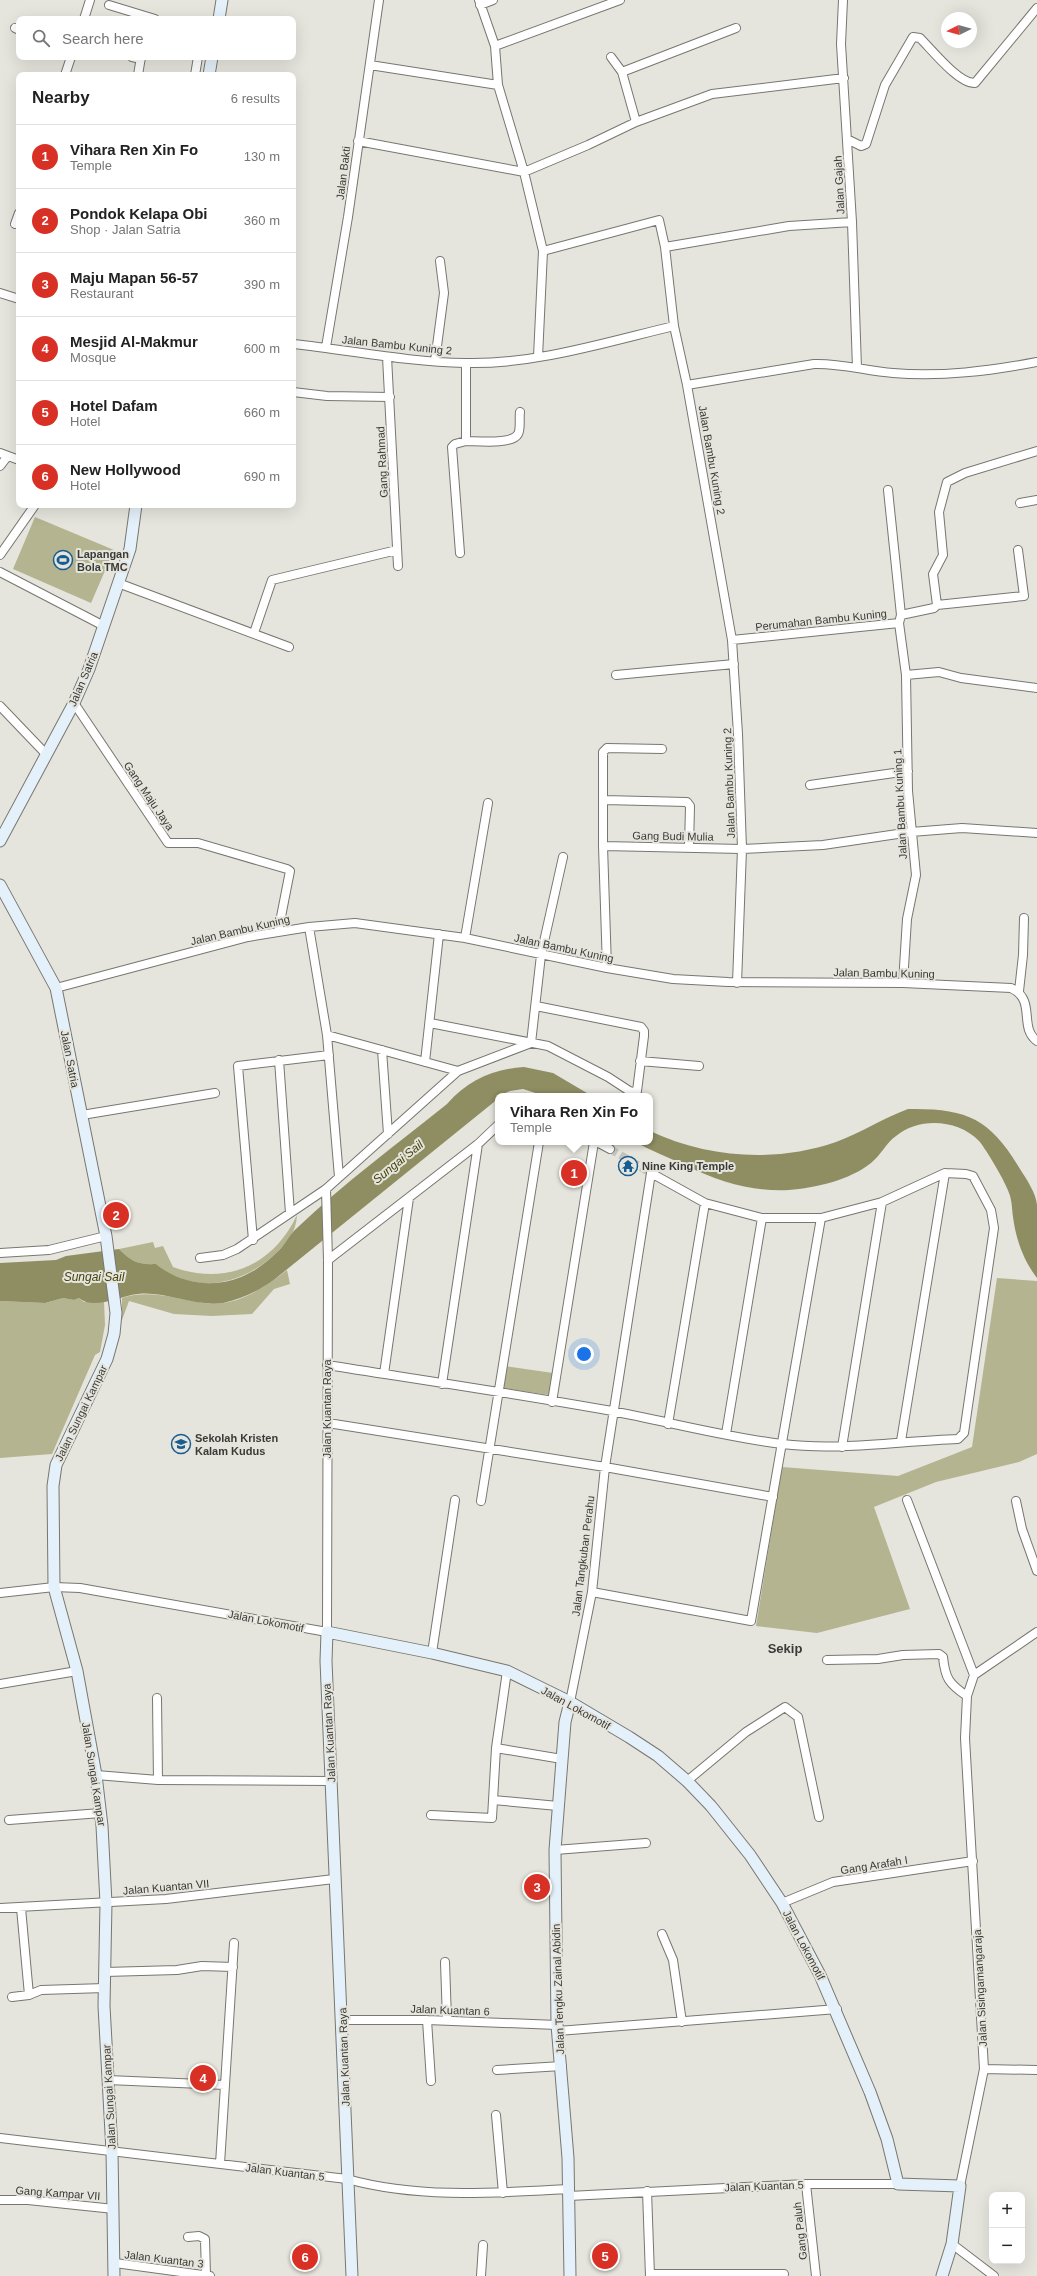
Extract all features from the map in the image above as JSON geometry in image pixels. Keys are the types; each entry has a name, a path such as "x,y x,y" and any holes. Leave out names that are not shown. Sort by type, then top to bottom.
{"street":[{"path":"85,16 90,0"},
{"path":"219,16 222,0"},
{"name":"Jalan Bakti","path":"326,348 348,217 379,0"},
{"path":"493,0 480,2 495,46 498,85 524,172 543,251 538,357"},
{"path":"495,46 620,0"},
{"name":"Jalan Gajah","path":"843,0 841,44 852,222 857,368"},
{"path":"109,5 145,16"},
{"path":"847,139 861,146 866,144 885,85 912,37 920,38 966,82 975,83 1037,8"},
{"path":"622,72 736,28"},
{"path":"611,57 622,72 636,122"},
{"path":"66,72 71,60"},
{"path":"139,72 141,60"},
{"path":"196,72 198,60"},
{"path":"210,72 212,60"},
{"path":"370,65 498,85"},
{"path":"358,140 524,172 588,145 636,122 712,94 844,78"},
{"path":"543,251 659,220 665,248 674,326"},
{"path":"665,248 789,226 852,222"},
{"path":"435,361 444,293 440,260"},
{"path":"0,293 16,298"},
{"name":"Jalan Bambu Kuning 2","path":"296,344 387,357 466,363 538,357 674,326 687,385 732,640 738,734 742,849 737,983"},
{"name":"Gang Rahmad","path":"387,357 398,566"},
{"path":"687,385 814,364 832,363 892,373 933,375 961,374 1037,362"},
{"path":"466,363 466,441"},
{"path":"296,392 327,396 390,397"},
{"path":"460,552 452,447 455,444 466,441 500,441 514,438 518,434 520,412"},
{"path":"937,605 933,574 944,555 939,512 947,482 965,473 1037,451"},
{"path":"0,466 4,455 16,459"},
{"name":"Jalan Bambu Kuning 1","path":"888,490 906,675 911,832 916,875 907,919 903,983"},
{"path":"1020,503 1037,500"},
{"path":"0,555 33,508"},
{"name":"Jalan Satria","path":"0,841 45,753 74,703 89,669 130,549 136,508"},
{"path":"254,633 272,580 397,550"},
{"name":"Perumahan Bambu Kuning","path":"732,640 900,619 934,608 937,605 1024,596 1018,550"},
{"path":"0,572 104,626"},
{"path":"118,584 289,647"},
{"path":"616,675 734,664"},
{"path":"906,675 939,672 962,678 1037,688"},
{"name":"Gang Maju Jaya","path":"74,703 168,843 198,843 287,868 290,871 278,932"},
{"path":"0,706 45,753"},
{"path":"607,968 603,846 603,752 607,748 662,749"},
{"path":"810,785 908,771"},
{"path":"604,800 687,802 690,806 689,847"},
{"path":"465,938 488,804"},
{"name":"Gang Budi Mulia","path":"603,846 742,849 823,845 911,832 962,828 1037,833"},
{"path":"531,1042 542,955 563,857"},
{"name":"Jalan Satria","path":"0,887 56,988 107,1241"},
{"path":"1024,918 1023,955 1019,991 1025,997 1028,1005 1030,1031 1037,1041"},
{"name":"Jalan Bambu Kuning","path":"56,988 248,937 309,927 355,923 465,938 607,968 673,979 737,983 903,983 1012,988 1019,991"},
{"path":"309,927 327,1035 339,1177"},
{"path":"425,1062 439,934"},
{"path":"430,1023 548,1046 574,1058 631,1092 636,1090 644,1031 641,1027 536,1006"},
{"path":"327,1035 458,1071"},
{"path":"200,1258 223,1255 253,1240 290,1213 326,1193 339,1177 458,1071 531,1042"},
{"path":"382,1050 388,1134"},
{"path":"253,1240 237,1068 240,1065 329,1055"},
{"path":"279,1060 290,1213"},
{"path":"640,1061 699,1066"},
{"path":"82,1115 215,1093"},
{"path":"328,1260 478,1144 495,1128"},
{"path":"442,1384 478,1144"},
{"path":"480,1501 539,1145"},
{"path":"552,1402 595,1145"},
{"path":"602,1145 610,1149"},
{"name":"Jalan Tangkuban Perahu","path":"570,1702 592,1592 605,1467 651,1173 705,1203"},
{"path":"902,1441 945,1173"},
{"path":"327,1365 613,1412 668,1424 783,1444 842,1447 902,1441 958,1439 964,1433 994,1228 991,1210 973,1176 966,1174 945,1173 882,1202 821,1218 762,1218 705,1203 668,1424"},
{"name":"Jalan Kuantan Raya","path":"326,1193 328,1260 326,1660 334,1879 343,2020 347,2179 352,2276"},
{"path":"384,1374 409,1198"},
{"path":"842,1447 882,1202"},
{"path":"726,1434 762,1218"},
{"path":"592,1592 751,1621 783,1444 821,1218"},
{"path":"0,1253 49,1250 107,1241"},
{"name":"Jalan Sungai Kampar","path":"107,1241 116,1313 114,1334 107,1359 56,1465 53,1475 54,1587 77,1672 96,1775 101,1813 106,1903 105,1988 114,2209 114,2276"},
{"path":"328,1423 605,1467 773,1497"},
{"path":"432,1653 455,1500"},
{"path":"907,1500 974,1675 1037,1632"},
{"path":"1016,1500 1022,1529 1037,1571"},
{"name":"Jalan Lokomotif","path":"0,1592 54,1587 80,1588 327,1632 432,1653 507,1671 570,1702 658,1756 687,1781 711,1806 750,1855 782,1903 837,2010 887,2139 898,2184"},
{"path":"827,1660 878,1659 903,1655 939,1654 943,1657 944,1673 948,1680 955,1688 967,1696"},
{"path":"431,1815 492,1818 496,1748 507,1671"},
{"path":"0,1684 77,1672"},
{"name":"Jalan Sisingamangaraja","path":"942,2276 952,2244 960,2186 984,2069 965,1738 967,1696 974,1675"},
{"path":"157,1698 158,1780"},
{"name":"Jalan Tengku Zainal Abidin","path":"570,1702 565,1722 555,1850 557,2028 562,2066 569,2193 570,2276"},
{"path":"687,1781 746,1732 785,1707 798,1717 819,1817"},
{"path":"496,1748 562,1759"},
{"path":"96,1775 158,1780 331,1781"},
{"path":"493,1800 558,1806"},
{"path":"9,1820 101,1813"},
{"path":"555,1850 646,1843"},
{"name":"Gang Arafah I","path":"782,1903 833,1882 973,1861"},
{"name":"Jalan Kuantan VII","path":"0,1908 22,1908 173,1898 334,1879"},
{"path":"22,1908 29,1995"},
{"path":"662,1934 673,1960 682,2022"},
{"path":"220,2164 234,1943"},
{"path":"445,1962 447,2020"},
{"path":"105,1972 177,1970 202,1966 233,1967"},
{"path":"12,1996 29,1995 41,1990 105,1988"},
{"name":"Jalan Kuantan 6","path":"343,2020 447,2020 557,2028 682,2022 837,2010"},
{"path":"427,2020 431,2081"},
{"path":"497,2070 562,2066"},
{"path":"984,2069 1037,2070"},
{"path":"108,2080 225,2085"},
{"path":"496,2115 503,2193"},
{"name":"Jalan Kuantan 5","path":"0,2138 347,2179 378,2188 469,2194 647,2191 806,2184 960,2186"},
{"name":"Gang Paluh","path":"806,2184 816,2276"},
{"path":"647,2191 650,2275 784,2274"},
{"name":"Gang Kampar VII","path":"0,2200 28,2200 114,2209"},
{"path":"188,2237 199,2236 205,2239 208,2276"},
{"path":"481,2276 483,2244"},
{"path":"952,2244 994,2276"},
{"name":"Jalan Kuantan 3","path":"114,2263 208,2276"}],"green space":[{"name":"Lapangan Bola TMC","path":"35,517 114,550 91,603 13,569"},
{"path":"297,1215 293,1231 288,1240 277,1252 250,1272 234,1279 202,1283 186,1280 171,1274 156,1264 144,1264 135,1261 127,1257 119,1249 153,1242 155,1248 163,1246 173,1267 192,1272 211,1274 229,1272 246,1267 261,1259 275,1247 287,1233"},
{"path":"287,1270 290,1284 274,1289 252,1314 212,1316 174,1314 129,1301 122,1320 122,1298 143,1294 216,1304 238,1300 259,1290"},
{"path":"997,1278 1037,1281 1037,1454 1019,1462 936,1482 874,1507 910,1609 817,1633 756,1626 782,1467 898,1476 972,1447"},
{"path":"63,1298 74,1300 79,1298 84,1302 104,1301 105,1325 100,1352 95,1355 52,1454 0,1458 0,1301 45,1303"},
{"path":"505,1366 553,1373 550,1395 502,1388"}],"water":[{"name":"Sungai Sail","path":"524,1067 553,1073 587,1093 536,1093 523,1089 505,1093 495,1093 494,1102 275,1279 250,1294 223,1303 212,1304 149,1294 131,1295 100,1303 85,1302 79,1298 74,1300 63,1298 45,1303 0,1301 0,1263 56,1260 66,1256 119,1249 127,1257 135,1261 144,1264 156,1264 165,1271 185,1280 219,1283 241,1277 258,1268 268,1260 282,1247 295,1230 333,1195 447,1104 464,1088 482,1077 513,1068"},
{"path":"908,1109 946,1111 961,1114 974,1120 987,1127 998,1138 1009,1152 1028,1182 1036,1200 1037,1278 1028,1264 1018,1241 1014,1225 1011,1199 1004,1182 991,1158 979,1141 960,1128 938,1123 927,1123 916,1126 905,1130 896,1136 871,1163 863,1169 832,1182 789,1190 749,1188 736,1185 699,1172 641,1145 653,1145 653,1132 695,1147 718,1152 766,1155 789,1153 813,1149 836,1142"}],"tunnel":[{"path":"610,1149 651,1173"}],"place":[{"name":"Lapangan Bola TMC","path":"63,560"},
{"name":"Nine King Temple","path":"628,1166"},
{"name":"Vihara Ren Xin Fo","path":"574,1173"},
{"name":"Pondok Kelapa Obi","path":"116,1215"},
{"name":"Sekolah Kristen Kalam Kudus","path":"181,1444"},
{"name":"Maju Mapan 56-57","path":"537,1887"},
{"name":"Mesjid Al-Makmur","path":"203,2078"},
{"name":"Hotel Dafam","path":"605,2256"},
{"name":"New Hollywood","path":"305,2257"}],"district":[{"name":"Sekip","path":"785,1648"}]}
